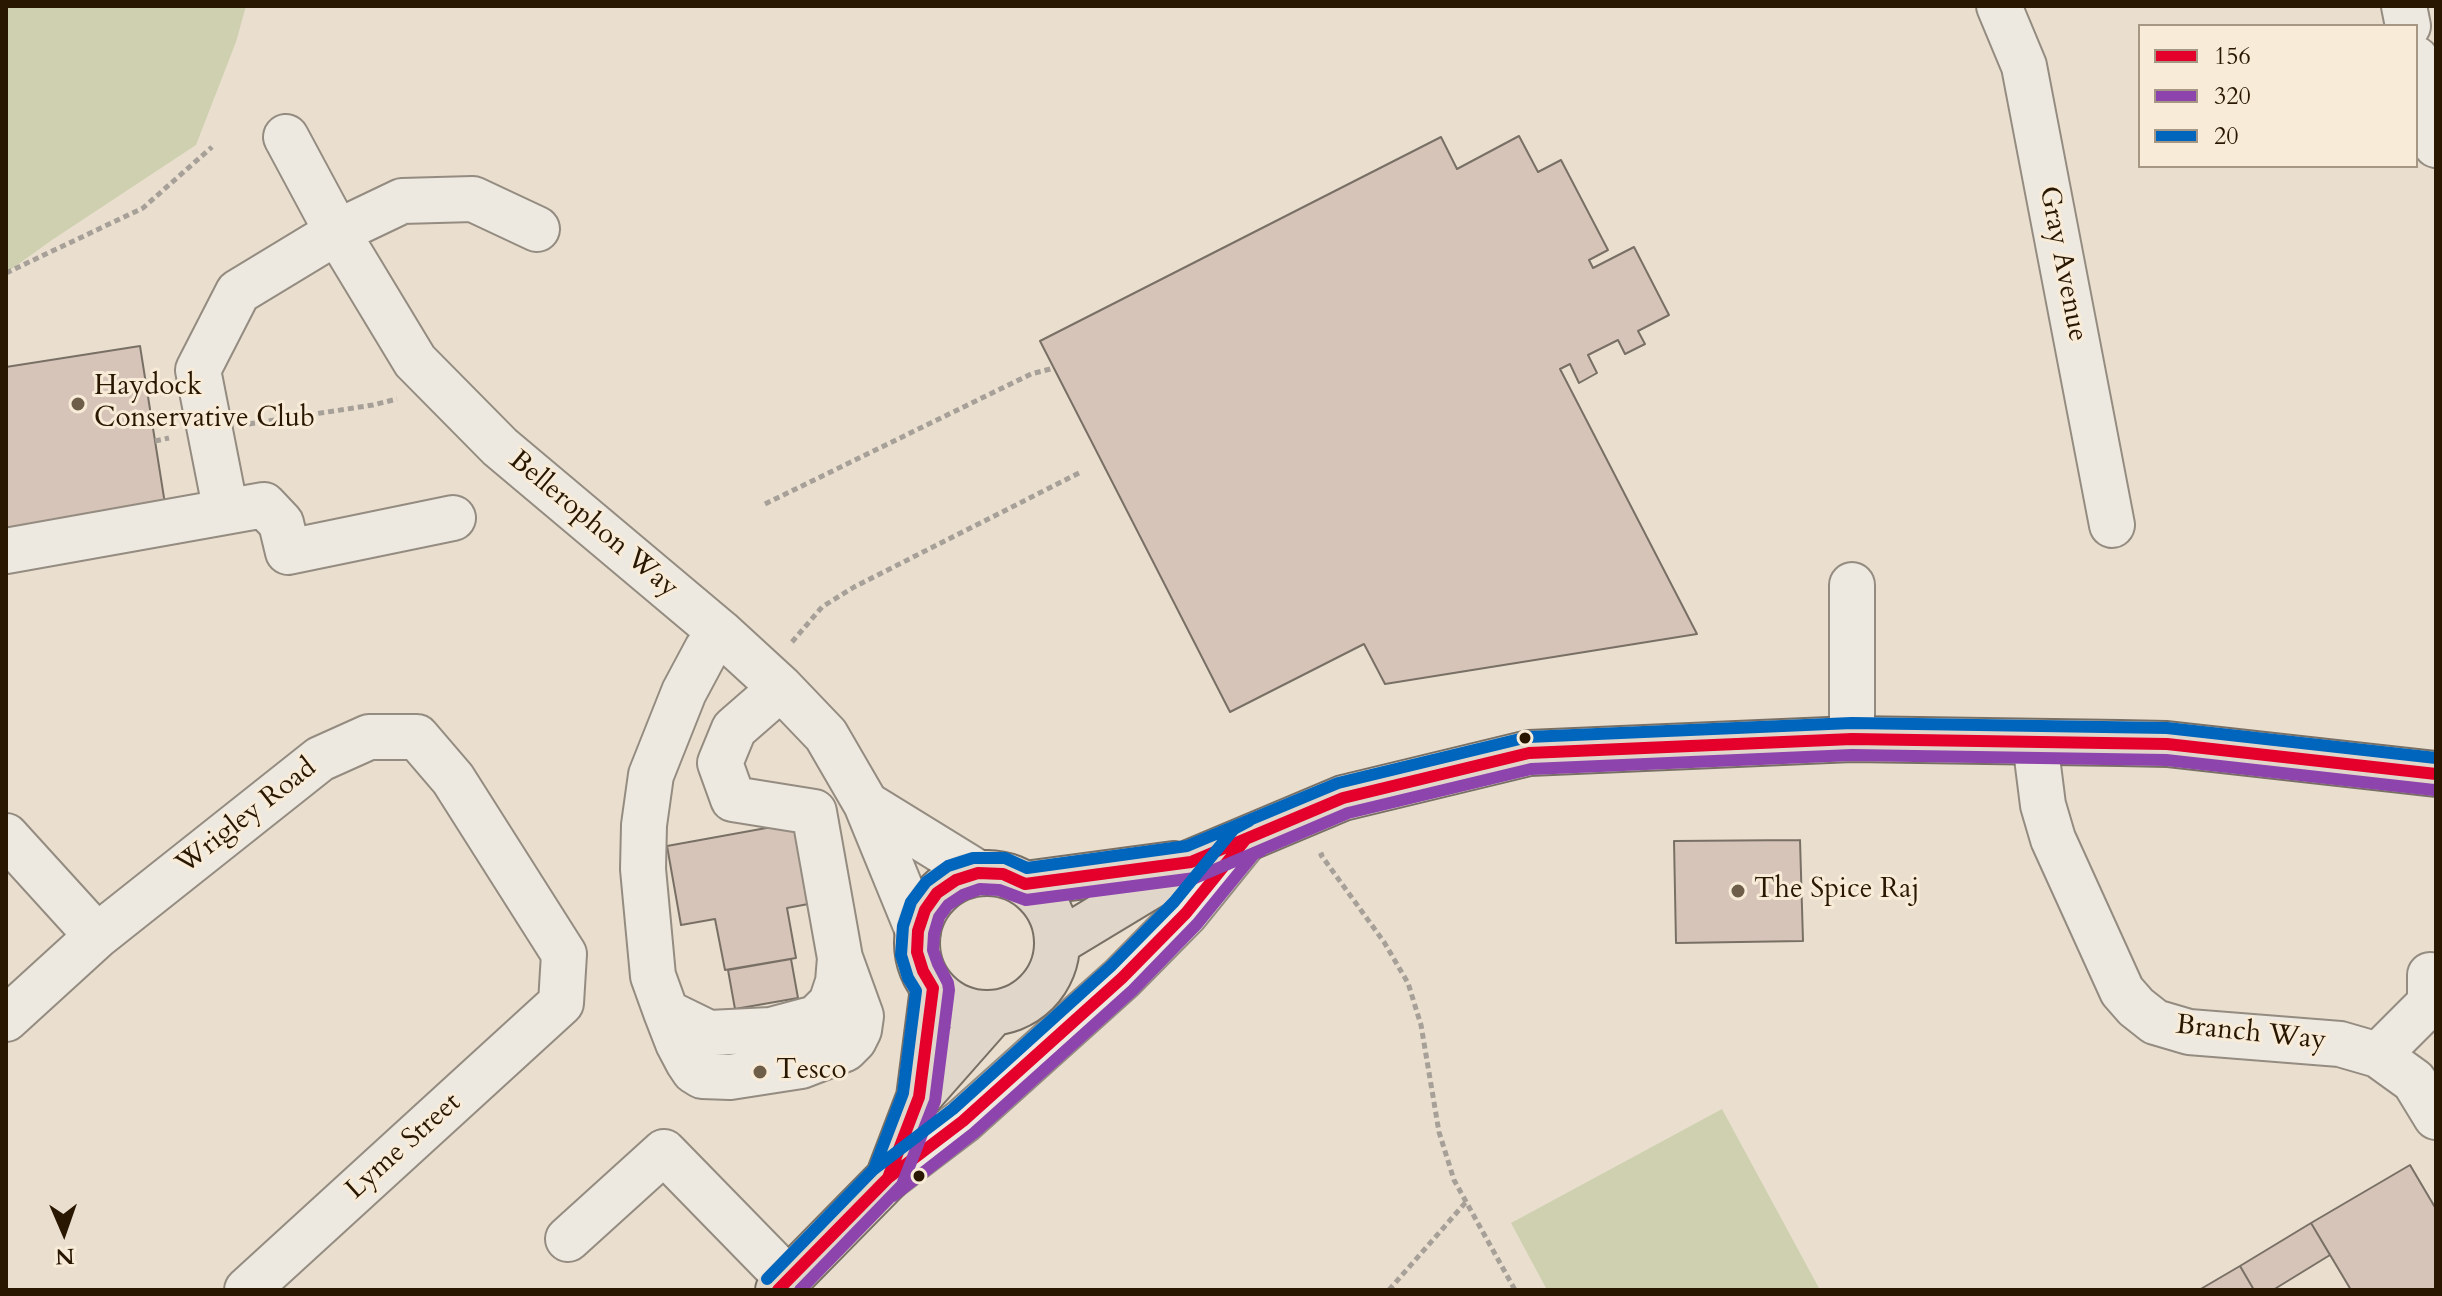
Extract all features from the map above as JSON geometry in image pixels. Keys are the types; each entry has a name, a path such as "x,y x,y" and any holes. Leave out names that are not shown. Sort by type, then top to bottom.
{"main road":[{"path":"1057,943 1191,862 1343,798 1529,753 1852,739 2167,744 2436,774"},
{"path":"1025,884 1191,862"},
{"path":"978,873 1003,874 1025,884 1042,899 1054,920 1057,943 1054,963 1045,982 1031,998 1013,1008 993,1013 971,1011 950,1003 933,988 917,952 918,931 925,910 937,893 956,880 978,873"},
{"path":"783,1285 888,1178 919,1097 933,988"},
{"path":"919,1097 993,1013"}],"street":[{"name":"Gray Avenue","path":"1999,6 2024,66 2112,525"},
{"path":"2418,68 2436,145"},
{"name":"Bellerophon Way","path":"286,137 337,232 415,361 500,447 720,632 773,680 826,735 866,804 918,931"},
{"path":"226,512 198,370 238,292 337,232 402,201 473,199 537,229"},
{"path":"6,551 264,505 281,523 288,552 453,518"},
{"path":"1852,585 1852,739"},
{"path":"720,632 707,649 684,692 651,775 644,825 643,869 653,976 666,1012 709,1033 771,1030 816,1018 831,1003 838,982 840,958 814,812 733,799 720,763 734,729 773,680"},
{"name":"Wrigley Road","path":"6,1019 97,936 320,759 369,737 417,737 453,779 564,954 561,1003"},
{"name":"Branch Way","path":"2035,742 2043,805 2053,839 2122,991 2136,1007 2155,1022 2189,1032 2340,1044 2378,1055 2414,1081 2436,1117"},
{"name":"Bellerophon Way","path":"866,804 978,873"},
{"path":"6,836 97,936"},
{"path":"888,1178 963,1121 1122,978 1186,913 1245,840"},
{"path":"2378,1055 2430,1003 2430,975 2436,976"},
{"name":"Lyme Street","path":"247,1290 561,1003"},
{"path":"568,1239 664,1152 783,1285"}],"path":[{"path":"6,273 143,208 212,147"},
{"path":"765,504 1031,374 1054,368"},
{"path":"155,441 392,402 432,378"},
{"path":"773,680 822,607 854,587 1081,472"},
{"path":"1321,855 1384,942 1408,983 1421,1025 1439,1132 1454,1180 1515,1290"},
{"path":"1389,1290 1466,1202"}],"green space":[{"path":"6,6 246,6 236,42 196,145 6,273"},
{"path":"1722,1109 1820,1290 1547,1290 1511,1223"}],"building":[{"path":"1519,136 1538,172 1561,160 1608,250 1589,260 1593,268 1634,247 1669,315 1638,331 1645,344 1625,354 1618,340 1588,355 1597,373 1579,383 1570,364 1560,369 1697,634 1385,684 1364,644 1230,712 1040,341 1441,137 1457,169"},
{"name":"Haydock Conservative Club","path":"140,346 165,504 6,529 6,367"},
{"path":"805,821 819,902 787,908 796,958 725,970 715,919 681,925 667,846"},
{"name":"The Spice Raj","path":"1800,840 1803,941 1676,943 1674,841"},
{"name":"Tesco","path":"791,959 798,998 735,1009 728,970"},
{"path":"2410,1165 2436,1209 2436,1290 2351,1290 2311,1223"},
{"path":"2311,1223 2330,1255 2273,1290 2254,1290 2240,1266"},
{"path":"2240,1266 2254,1290 2199,1290"}],"transit line":[{"name":"20","path":"767,1279 874,1169 903,1093 916,991 901,955 903,926 911,902 926,882 948,866 973,858 1005,858 1027,868 1187,846 1338,783 1528,737 1852,723 2167,728 2436,758"},
{"name":"156","path":"1025,884 1191,862 1343,798 1529,753 1852,739 2167,744 2436,774"},
{"name":"320","path":"800,1290 902,1185 935,1101 949,990 933,950 934,934 939,917 948,905 980,889 999,890 1026,900 1195,878 1348,813 1531,769 1852,755 2166,760 2434,790"},
{"name":"20","path":"873,1170 953,1109 1111,966 1174,902 1234,829 1249,821"},
{"name":"156","path":"778,1290 888,1178 963,1121 1122,978 1186,913 1245,840"},
{"name":"320","path":"893,1196 974,1133 1133,990 1197,924 1255,853 1261,851"},
{"name":"156","path":"933,988 917,952 918,931 925,910 937,893 956,880 978,873 1003,874 1025,884"},
{"name":"156","path":"877,1189 888,1178 919,1097 933,988"}],"place":[{"name":"Haydock Conservative Club","path":"78,404"},
{"name":"The Spice Raj","path":"1738,891"},
{"name":"Tesco","path":"760,1072"}]}
